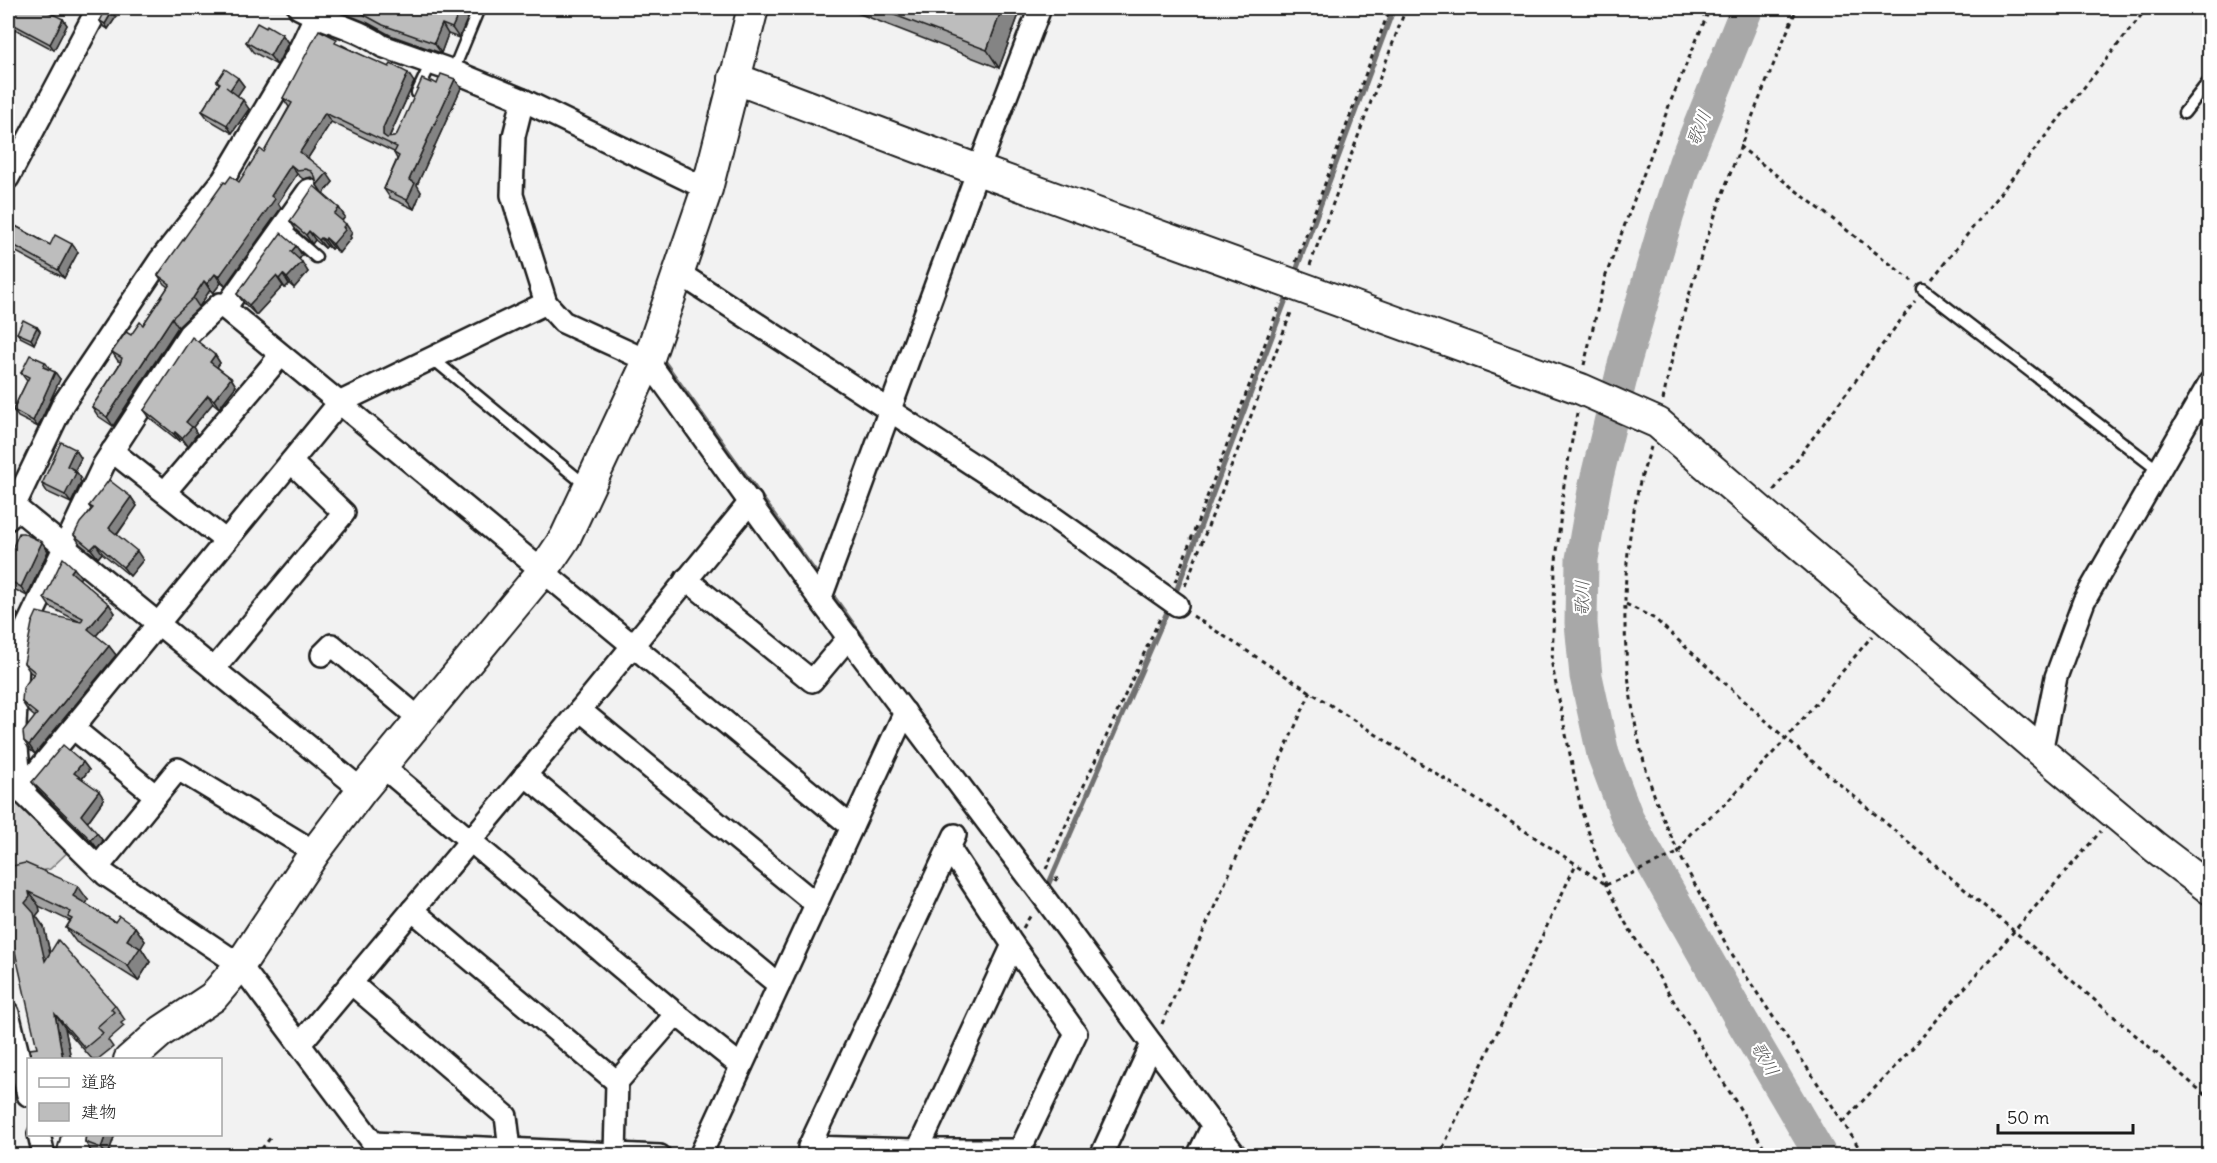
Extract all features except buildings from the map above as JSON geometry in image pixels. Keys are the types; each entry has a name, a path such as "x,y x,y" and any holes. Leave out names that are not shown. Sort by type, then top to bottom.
{"street":[{"path":"8,178 98,8"},
{"path":"130,1058 162,1031 213,997 240,965 315,852 362,790 542,572 565,538 648,361 680,273 707,189 753,8"},
{"path":"820,600 1040,8"},
{"path":"362,790 65,547 11,513 63,404 160,260 223,180 296,57 311,10 382,46 453,70 523,100 707,189"},
{"path":"734,78 978,170 1587,392 1653,420 2041,752 2210,889"},
{"path":"523,100 513,135 512,195 546,303 563,322 648,361 751,501 820,600 1236,1155"},
{"path":"225,308 309,190"},
{"path":"680,273 1047,513 1173,602"},
{"path":"14,792 73,728 339,403 546,303"},
{"path":"660,1155 510,1149 378,1149 240,965 106,875 14,792 18,664 26,628 57,560 112,451 189,334 220,304 852,827"},
{"path":"165,492 281,355"},
{"path":"2041,752 2056,677 2084,601 2210,382"},
{"path":"112,451 226,541"},
{"path":"214,669 344,513 291,462"},
{"path":"300,1044 580,711 751,501"},
{"path":"686,579 812,681 849,637"},
{"path":"331,645 421,720"},
{"path":"580,711 816,904"},
{"path":"700,1155 905,712"},
{"path":"73,728 156,796"},
{"path":"383,767 741,1066"},
{"path":"98,867 178,769 315,852"},
{"path":"525,775 778,985"},
{"path":"952,841 1013,945 1076,1034 1020,1150 916,1153 809,1147 952,841"},
{"path":"412,910 617,1082"},
{"path":"916,1153 1013,945"},
{"path":"351,983 506,1116 510,1149"},
{"path":"8,1013 27,1091"},
{"path":"615,1153 617,1082 676,1014"},
{"path":"1101,1155 1152,1044"},
{"path":"1198,1155 1213,1125"},
{"path":"39,1136 44,1155"},
{"path":"72,1155 77,1136"}],"lane":[{"path":"453,70 479,8"},
{"path":"412,104 431,63"},
{"path":"2184,113 2210,80"},
{"path":"282,227 316,257"},
{"path":"1923,289 2158,470"},
{"path":"433,359 589,488"}],"path":[{"path":"1013,945 1040,892 1173,602 1390,8"},
{"path":"1683,8 1706,16"},
{"path":"1710,8 1670,103 1605,278 1582,370 1587,392 1564,484 1556,571 1552,665 1581,809 1606,885 1625,922 1769,1155"},
{"path":"1797,8 1739,146 1684,312 1653,420 1627,558 1625,604 1630,691 1646,769 1678,853 1731,953 1864,1155"},
{"path":"1760,510 1923,289 2147,8"},
{"path":"1739,146 1923,289"},
{"path":"1173,602 1606,885"},
{"path":"1625,604 1655,619 1786,739 2210,1100"},
{"path":"1606,885 1678,853 1690,834 1726,803 1786,739 1887,619"},
{"path":"1152,1044 1311,692"},
{"path":"1844,1122 1883,1081 2116,814"},
{"path":"1439,1155 1576,864"},
{"path":"256,1155 271,1137"}],"shaded area":[{"path":"22,798 73,847 50,869 8,878 8,800"}],"waterway":[{"path":"1294,276 1394,8"},
{"name":"歌川","path":"1747,8 1685,162 1625,361 1595,485 1582,559 1581,623 1586,676 1603,754 1628,820 1821,1156"},
{"path":"1174,597 1288,294"},
{"path":"661,358 822,582"},
{"path":"829,591 899,688"},
{"path":"1046,890 1170,605"}]}
